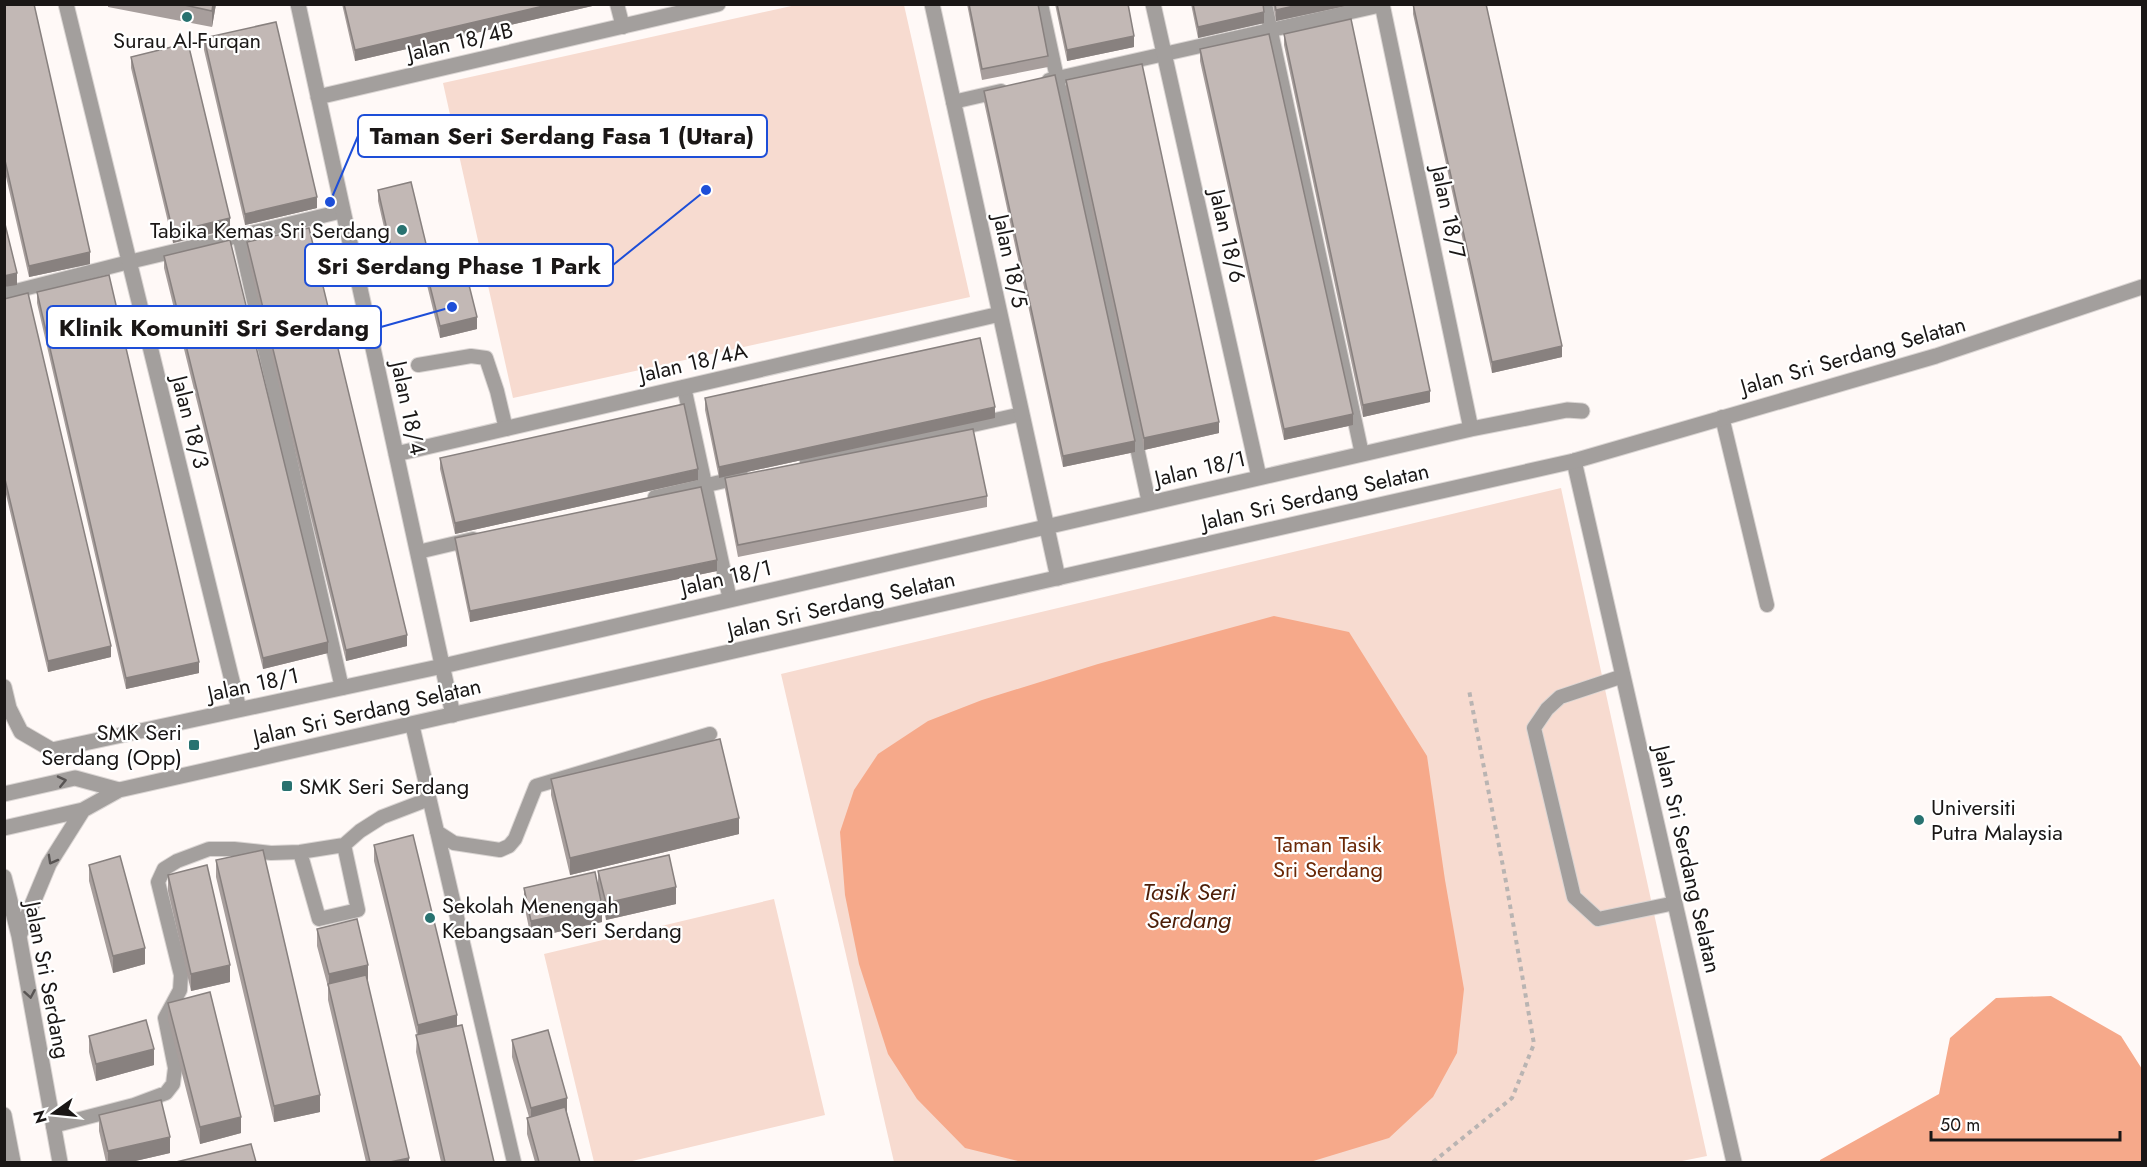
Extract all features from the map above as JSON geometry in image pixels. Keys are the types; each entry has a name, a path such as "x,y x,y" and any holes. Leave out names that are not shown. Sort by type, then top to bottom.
{"street":[{"name":"Jalan 18/3","path":"66,4 239,710"},
{"name":"Jalan 18/4","path":"298,4 453,715"},
{"name":"Jalan 18/4B","path":"318,97 718,4"},
{"name":"Jalan 18/5","path":"932,4 1058,578"},
{"name":"Jalan 18/6","path":"1153,4 1259,477"},
{"name":"Jalan 18/7","path":"1382,5 1471,429"},
{"name":"Jalan Sri Serdang Selatan","path":"4,828 83,810 119,790 1574,461 1936,356 2142,287"},
{"name":"Jalan 18/4A","path":"396,454 1000,314"},
{"name":"Jalan 18/1","path":"4,687 9,708 21,732 52,750 443,666 1471,429 1567,410 1582,411"},
{"name":"Jalan Sri Serdang Selatan","path":"1574,461 1734,1162"},
{"name":"Jalan Sri Serdang Selatan","path":"4,794 75,778 119,790"},
{"path":"19,936 49,864 83,810"},
{"name":"Jalan Sri Serdang","path":"4,877 19,936 60,1162"},
{"path":"4,1115 13,1162"}],"lane":[{"path":"617,4 623,27"},
{"path":"1041,4 1149,503"},
{"path":"1265,4 1362,454"},
{"path":"1034,84 1382,5"},
{"path":"953,102 1011,89"},
{"path":"4,294 343,211"},
{"path":"239,236 342,688"},
{"path":"418,365 471,356 486,358 506,429"},
{"path":"684,387 730,600"},
{"path":"796,465 1022,414"},
{"path":"1722,417 1767,605"},
{"path":"636,501 751,475"},
{"path":"418,552 487,536"},
{"path":"1623,676 1560,697 1547,709 1534,728 1574,897 1598,919 1675,903"},
{"path":"412,724 514,1162"},
{"path":"437,832 454,843 500,850 515,839 536,786 710,734"},
{"path":"53,1126 134,1105 166,1093 173,1084 175,1068 165,1018 180,990 181,975 159,882 164,869 177,861 209,849 234,849 252,853 300,852 344,845 381,817 429,799"},
{"path":"300,852 319,919 358,910 356,892 344,845"}],"path":[{"path":"1433,1162 1512,1098 1534,1044 1469,690"}],"green space":[{"path":"796,5 904,5 970,297 513,398 443,83"},
{"name":"Taman Tasik Sri Serdang","path":"1561,488 1707,1156 1677,1162 894,1162 781,674"},
{"path":"774,899 825,1115 628,1162 594,1162 544,954"}],"shaded area":[{"name":"Tasik Seri Serdang","path":"1274,616 1349,632 1427,756 1464,989 1457,1053 1433,1097 1389,1138 1310,1162 1022,1162 965,1148 917,1099 888,1054 859,964 845,895 840,832 854,790 878,754 928,721 982,700 1098,664"},
{"path":"2051,996 2121,1036 2142,1069 2142,1162 1820,1162 1939,1094 1950,1038 1996,998"}],"building":[{"path":"4,4 34,4 90,252 29,266 4,156"},
{"path":"180,4 213,4 212,11"},
{"path":"344,4 552,4 355,50"},
{"path":"969,4 1038,4 1048,56 982,69"},
{"path":"1057,4 1128,4 1134,36 1067,50"},
{"path":"1193,4 1263,4 1264,12 1198,27"},
{"path":"1275,4 1303,4 1276,10"},
{"path":"1413,4 1486,4 1562,346 1492,362"},
{"path":"1351,19 1430,391 1363,405 1284,34"},
{"path":"276,22 317,197 245,214 204,38"},
{"path":"1269,34 1353,414 1284,429 1200,49"},
{"path":"188,43 230,218 173,232 131,57"},
{"path":"1142,64 1219,422 1144,438 1066,80"},
{"path":"1055,75 1135,441 1063,456 984,91"},
{"name":"Tabika Kemas Sri Serdang","path":"411,182 427,248 393,256 378,190"},
{"path":"4,220 17,273 4,276"},
{"path":"309,228 407,635 346,650 247,242"},
{"path":"230,240 328,642 263,658 164,256"},
{"path":"464,265 477,317 440,326 427,274"},
{"path":"109,275 199,662 126,678 37,292"},
{"path":"28,293 111,646 48,661 4,475 4,299"},
{"path":"980,338 995,407 719,467 705,398"},
{"path":"684,404 698,469 455,523 440,458"},
{"path":"973,429 987,496 738,545 725,478"},
{"path":"701,487 717,560 470,611 455,538"},
{"path":"720,739 739,818 570,858 551,779"},
{"path":"413,835 457,1015 418,1025 374,845"},
{"path":"263,850 320,1095 274,1106 216,860"},
{"path":"669,855 676,887 606,903 598,871"},
{"path":"120,856 145,948 113,956 89,865"},
{"path":"207,865 230,965 191,974 168,875"},
{"path":"595,872 602,906 531,921 524,888"},
{"path":"357,919 368,965 329,974 317,929"},
{"path":"366,975 409,1158 390,1162 370,1162 328,984"},
{"path":"210,992 241,1117 200,1127 168,1003"},
{"path":"146,1020 154,1049 96,1064 89,1036"},
{"path":"462,1025 494,1162 445,1162 416,1035"},
{"path":"548,1030 567,1098 531,1108 512,1040"},
{"path":"161,1100 170,1137 108,1151 99,1115"},
{"path":"565,1107 580,1162 539,1162 527,1118"},
{"path":"251,1144 256,1162 176,1162"}],"place":[{"name":"Surau Al-Furqan","path":"187,17"},
{"name":"Sri Serdang Phase 1 Park","path":"706,190"},
{"name":"Taman Seri Serdang Fasa 1 (Utara)","path":"330,202"},
{"name":"Tabika Kemas Sri Serdang","path":"402,230"},
{"name":"Klinik Komuniti Sri Serdang","path":"452,307"},
{"name":"SMK Seri Serdang (Opp)","path":"194,745"},
{"name":"SMK Seri Serdang","path":"287,786"},
{"name":"Universiti Putra Malaysia","path":"1919,820"},
{"name":"Sekolah Menengah Kebangsaan Seri Serdang","path":"430,918"}]}
